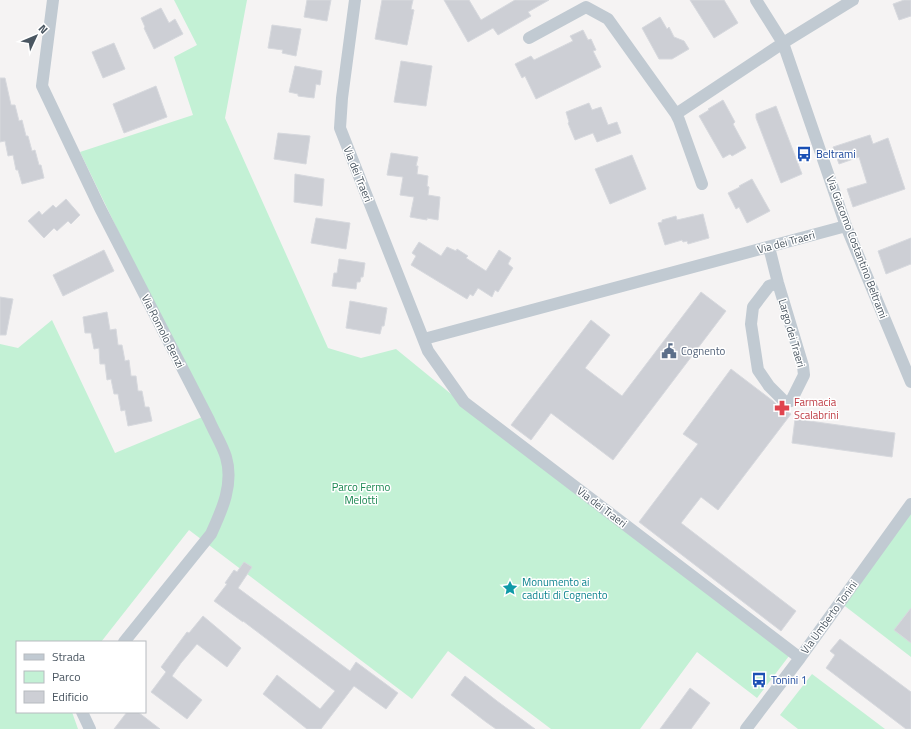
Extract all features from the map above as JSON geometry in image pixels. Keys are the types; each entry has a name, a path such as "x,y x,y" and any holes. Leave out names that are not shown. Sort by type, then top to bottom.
{"street":[{"name":"Via Romolo Benzi","path":"53,0 42,86 100,208 216,434 226,456 228,472 228,490 221,514 211,534 125,641"},
{"name":"Via dei Traeri","path":"355,0 342,98 340,128 428,350 464,402 800,658"},
{"name":"Via Giacomo Costantino Beltrami","path":"756,0 783,43 846,226 911,382"},
{"path":"676,114 783,43 853,0"},
{"path":"529,38 586,7 608,19 676,114 702,184"},
{"name":"Via dei Traeri","path":"424,339 846,226"},
{"name":"Largo dei Traeri","path":"769,247 804,374 791,401 785,402 769,386 758,370 750,324 752,306 769,286 778,283"},
{"name":"Via Umberto Tonini","path":"746,729 800,658 911,504"},
{"path":"82,713 90,729"}],"green space":[{"name":"Parco Fermo Melotti","path":"174,0 247,0 225,118 328,348 361,358 396,349 478,416 789,656 757,698 697,652 640,729 551,729 448,651 412,699 189,530 102,641 16,641 16,713 72,713 78,729 0,729 0,344 18,348 52,320 115,453 207,415 80,152 193,115 174,57 197,45"},
{"path":"911,502 911,657 837,600"},
{"path":"812,674 885,729 798,729 780,715"}],"building":[{"path":"307,0 331,0 327,21 304,17"},
{"path":"382,0 413,0 411,9 414,10 407,45 375,39"},
{"path":"444,0 469,0 481,20 515,0 549,0 528,12 531,16 498,35 493,28 468,42"},
{"path":"690,0 724,0 738,23 714,38"},
{"path":"904,0 911,0 911,16 899,20 893,4"},
{"path":"161,8 169,23 175,19 183,34 154,49 141,18"},
{"path":"660,17 667,29 669,27 674,37 684,41 689,49 672,59 659,59 642,28"},
{"path":"272,25 301,29 296,56 282,53 283,50 268,48"},
{"path":"583,30 588,40 591,39 596,50 593,51 601,67 536,99 525,76 522,78 515,64 531,56 534,60 573,41 570,36"},
{"path":"114,43 125,69 103,78 92,52"},
{"path":"401,61 432,66 426,106 394,102"},
{"path":"295,66 322,71 320,85 316,84 314,98 298,96 298,94 289,92"},
{"path":"0,78 5,78 11,105 15,105 19,121 22,120 26,136 28,136 32,151 35,150 44,178 22,184 18,170 16,170 13,155 8,156 5,141 0,142"},
{"path":"156,86 167,117 124,133 113,104"},
{"path":"723,100 735,122 733,124 746,148 732,156 730,154 723,158 699,116"},
{"path":"589,103 592,110 601,107 608,125 617,122 621,133 597,142 593,133 575,140 568,123 566,112"},
{"path":"776,106 802,174 781,183 756,118 756,114"},
{"path":"278,133 310,136 306,164 274,159"},
{"path":"870,135 873,144 888,138 905,189 853,207 847,189 867,183 859,157 839,164 833,147"},
{"path":"391,153 418,157 416,166 418,166 417,174 428,176 428,195 440,197 438,220 410,217 414,197 400,195 403,177 387,175"},
{"path":"632,155 646,189 610,204 595,169"},
{"path":"295,174 324,179 322,206 294,202"},
{"path":"752,179 770,211 747,223 739,207 736,209 728,193"},
{"path":"66,199 80,215 71,224 68,221 57,231 54,228 44,238 28,221 39,211 42,215 53,205 56,208"},
{"path":"703,214 709,238 688,244 687,241 683,242 682,240 665,245 658,223 662,222 662,220 676,216 677,220"},
{"path":"316,218 350,223 346,249 311,243"},
{"path":"911,238 911,264 886,274 878,251"},
{"path":"419,242 441,256 447,247 456,251 457,249 468,256 466,258 486,271 499,250 511,258 508,264 513,268 498,292 495,290 492,297 478,288 473,296 470,294 467,299 411,265 416,256 412,253"},
{"path":"104,250 114,271 63,296 53,275"},
{"path":"339,259 365,263 363,277 361,277 360,282 357,282 356,289 332,286 334,273 337,273"},
{"path":"701,292 726,311 613,460 551,413 531,440 511,425 591,320 610,335 585,368 622,396"},
{"path":"0,297 13,299 6,335 0,335"},
{"path":"350,301 387,308 384,326 382,326 380,334 346,328"},
{"path":"107,312 110,330 116,329 118,345 122,345 125,361 129,360 131,376 136,376 138,391 142,391 145,407 149,407 152,421 128,426 125,410 121,411 118,394 114,394 111,379 107,380 105,364 100,364 99,348 94,349 91,333 85,333 83,317"},
{"path":"731,369 780,408 791,414 718,510 701,497 681,523 796,611 781,631 639,522 698,444 683,434"},
{"path":"795,419 895,433 892,457 792,443"},
{"path":"244,562 252,567 238,588 350,671 356,662 398,693 386,709 354,686 321,729 307,729 263,694 277,675 320,709 335,691 243,621 214,601 227,584 225,583 234,570 237,572"},
{"path":"911,608 911,643 894,630"},
{"path":"203,616 241,648 227,667 197,644 181,663 172,676 202,700 187,719 151,692 166,672 161,667 187,632 189,633"},
{"path":"840,639 911,692 911,729 906,729 826,668 835,655 830,651"},
{"path":"465,676 535,729 496,729 486,722 451,695"},
{"path":"690,688 710,703 691,729 660,729"},
{"path":"126,713 139,713 160,729 114,729"}],"place":[{"name":"Beltrami","path":"804,154"},
{"name":"Cognento","path":"669,351"},
{"name":"Farmacia Scalabrini","path":"782,408"},
{"name":"Monumento ai caduti di Cognento","path":"510,588"},
{"name":"Tonini 1","path":"759,680"}]}
